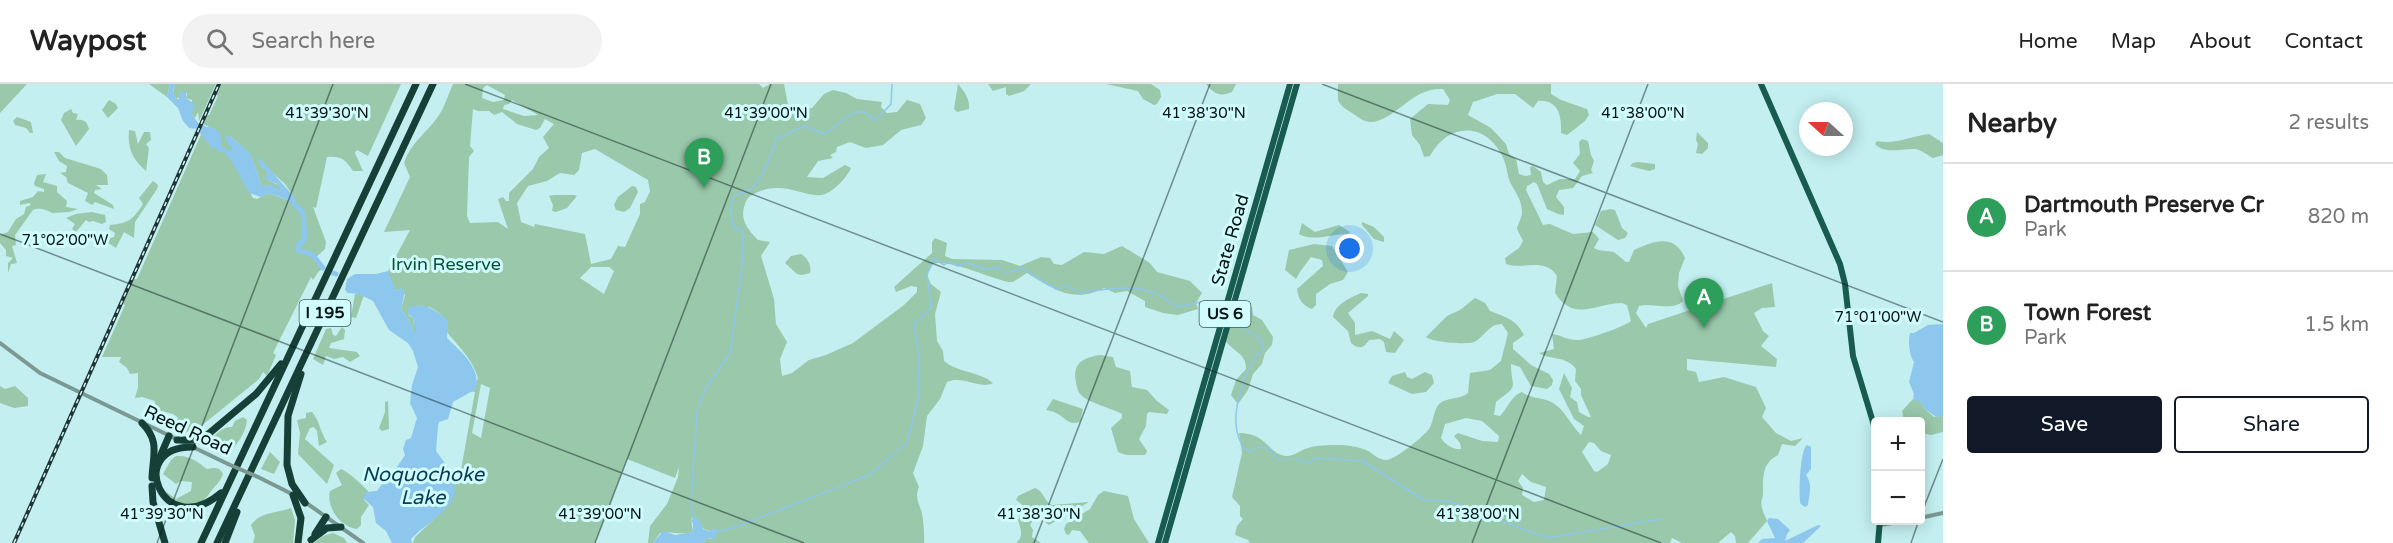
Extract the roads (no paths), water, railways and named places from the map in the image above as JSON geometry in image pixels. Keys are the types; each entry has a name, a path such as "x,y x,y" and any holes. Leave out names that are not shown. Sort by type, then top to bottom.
{"highway":[{"name":"I 195","path":"201,543 416,84"},
{"name":"I 195","path":"217,543 433,84"},
{"path":"305,502 294,488 288,472 287,420 315,334"},
{"path":"177,440 193,441 202,438 240,408 268,381 293,347"},
{"path":"141,423 154,438 153,502 165,543"},
{"path":"152,478 169,436"},
{"path":"165,510 158,500 156,489 160,466 173,451 193,447"},
{"path":"225,543 252,470"},
{"path":"202,513 229,482"},
{"path":"292,495 301,518 298,543"},
{"path":"310,542 326,517"},
{"path":"310,542 327,528 340,527"}],"main road":[{"name":"State Road","path":"1158,543 1290,84"},
{"name":"State Road","path":"1165,543 1297,84"},
{"path":"1761,84 1840,264 1845,284 1852,356 1871,419"},
{"path":"1878,543 1880,525"}],"street":[{"name":"Reed Road","path":"0,344 40,374 258,477 305,502 363,543"},
{"path":"1925,517 1943,513"}],"water":[{"path":"170,84 175,84 173,91 176,99 179,99 179,92 186,92 186,98 195,104 192,114 198,123 214,130 221,149 233,150 225,139 225,135 231,137 250,153 262,186 272,185 281,191 277,184 265,179 268,173 259,164 258,156 295,198 294,202 268,193 261,197 249,193 225,153 211,147 197,129 189,128 183,121 178,108 167,97"},
{"name":"Noquochoke Lake","path":"388,271 396,291 401,288 405,291 401,309 413,331 417,331 413,326 414,319 407,313 409,307 426,307 448,320 447,338 468,360 477,381 476,389 453,402 448,419 439,422 438,426 436,451 453,474 455,494 441,514 411,539 412,543 392,543 386,531 376,523 373,507 363,498 366,492 377,491 402,460 405,455 403,449 406,440 411,438 417,418 410,403 412,385 418,367 413,351 408,343 389,330 373,301 345,290 347,279 355,274 376,274"},
{"path":"1943,324 1943,416 1936,417 1924,408 1920,401 1917,402 1913,398 1914,394 1909,382 1914,362 1909,340 1910,333 1928,325"},
{"path":"1807,445 1811,447 1811,469 1806,475 1810,490 1808,505 1805,507 1800,503 1800,479 1801,462"},
{"path":"694,517 698,518 703,529 708,531 717,528 715,539 706,538 704,543 653,543 663,531 675,535 693,532 691,520"},
{"path":"1769,518 1778,519 1790,530 1785,541 1818,525 1821,526 1803,543 1758,543 1762,539 1775,538 1767,521"}],"waterway":[{"path":"694,519 691,505 697,410 706,388 730,353 742,266 743,231 733,227 730,208 734,196 749,190 756,184 768,162 776,139 804,126 824,134 855,112 866,112 875,121 891,104 892,84"},
{"path":"209,129 217,133 220,149 224,150"},
{"path":"289,198 303,213 305,239 298,245 298,250 313,255 323,268"},
{"path":"716,532 736,527 869,475 907,443 918,399 919,359 914,324 931,308 927,275 933,258 944,265 948,262 958,266 967,263 984,269 999,268 1006,273 1021,268 1056,289 1068,286 1078,293 1117,288 1142,289 1165,298 1176,307 1201,302 1209,303 1212,313 1218,316"},
{"path":"1233,320 1261,340 1264,349 1257,355 1246,375 1237,411 1236,422 1239,438 1243,448 1251,452 1258,447 1268,448 1278,460 1301,459 1308,464 1315,458 1362,461 1424,500 1448,501 1547,538 1661,519"}],"railway":[{"path":"14,543 219,84"}],"place":[{"name":"Town Forest","path":"704,188"},
{"name":"Dartmouth Preserve Cr","path":"1704,328"}],"park label":[{"name":"Irvin Reserve","path":"446,264"}]}
